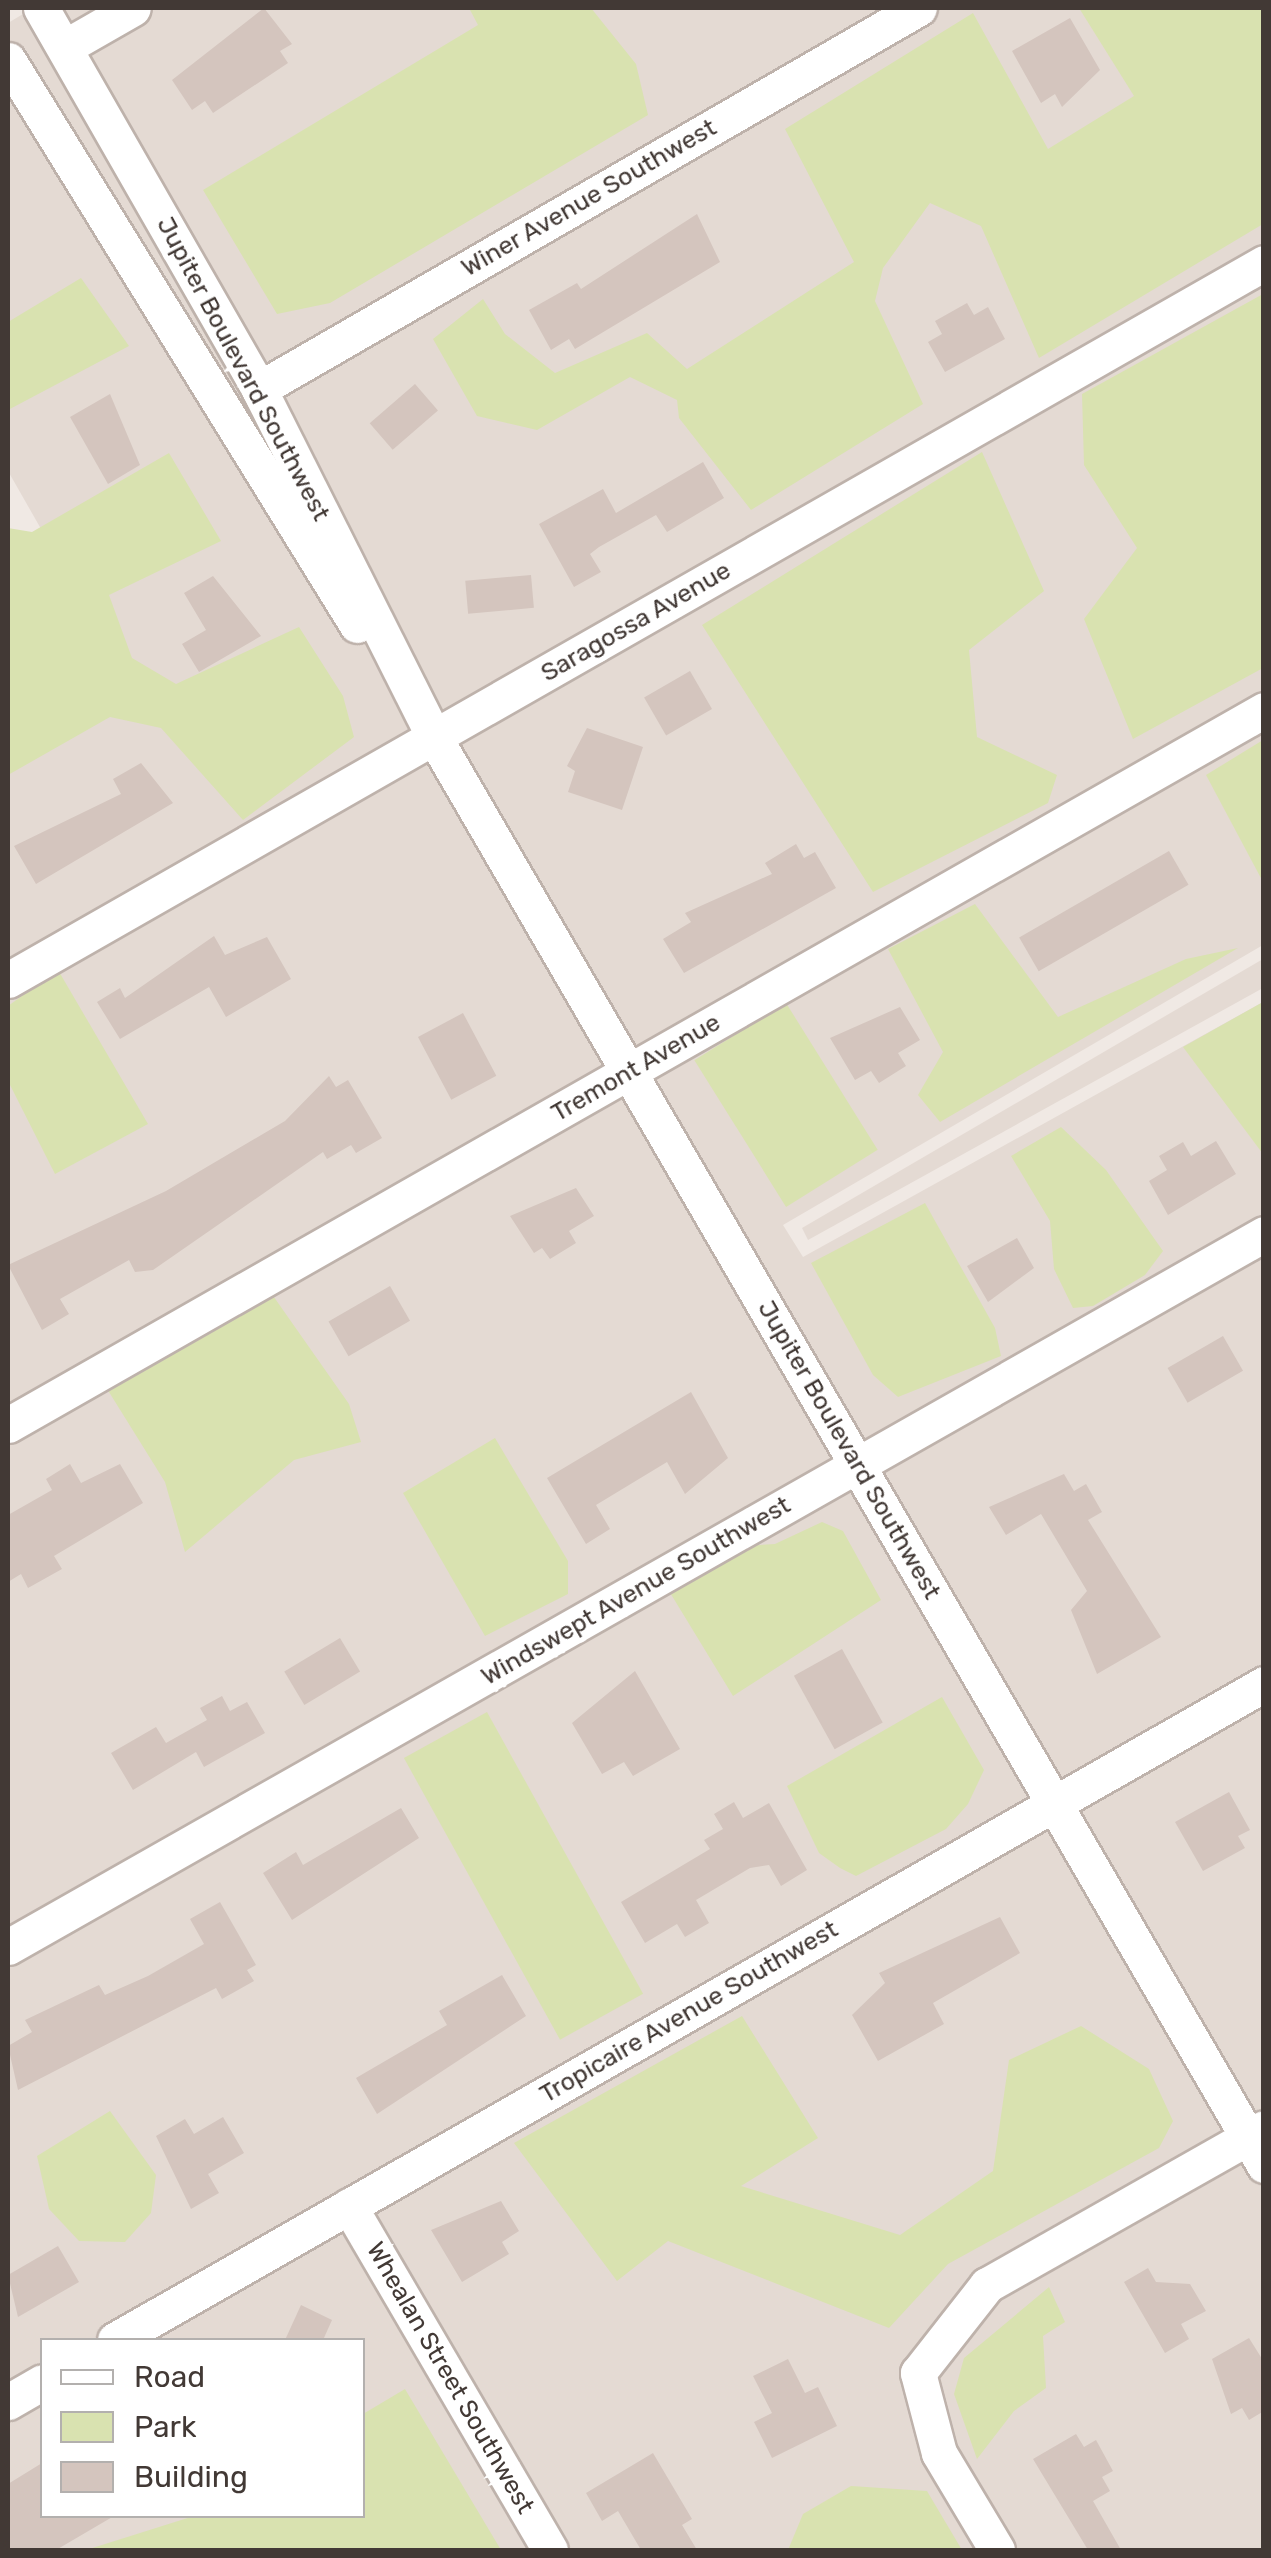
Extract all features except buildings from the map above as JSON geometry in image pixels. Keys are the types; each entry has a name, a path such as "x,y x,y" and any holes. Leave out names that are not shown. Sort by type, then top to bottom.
{"street":[{"name":"Jupiter Boulevard Southwest","path":"41,8 259,389 434,737 857,1466 1258,2143"},
{"path":"65,47 133,8"},
{"name":"Winer Avenue Southwest","path":"259,389 919,8"},
{"name":"Jupiter Boulevard Southwest","path":"8,60 290,527 434,737"},
{"name":"Saragossa Avenue","path":"8,980 1264,264"},
{"name":"Tremont Avenue","path":"8,1424 1264,710"},
{"name":"Windswept Avenue Southwest","path":"8,1947 1264,1234"},
{"name":"Tropicaire Avenue Southwest","path":"119,2338 1264,1684"},
{"path":"997,2550 939,2453 918,2374 987,2285 1258,2143"},
{"name":"Whealan Street Southwest","path":"350,2206 550,2550"},
{"path":"8,2402 40,2383"}],"shaded area":[{"path":"33,8 1263,8 1263,945 783,1225 803,1257 1263,1002 1263,2550 8,2550 8,745 126,678 8,471 8,23"},
{"path":"1263,959 1263,988 808,1240 802,1228"}],"green space":[{"path":"469,8 591,8 636,64 648,115 330,303 277,314 203,190 478,25"},
{"path":"1079,8 1263,8 1263,224 1039,358 981,226 930,203 883,268 875,301 923,404 751,510 679,418 677,400 630,377 537,430 477,416 433,339 483,299 505,334 555,373 647,333 687,369 854,262 785,129 973,13 1048,149 1134,96"},
{"path":"81,278 129,346 8,410 8,322"},
{"path":"1263,294 1263,668 1133,739 1084,619 1137,548 1084,465 1082,394"},
{"path":"982,452 1044,591 969,650 977,737 1057,775 1048,803 873,892 702,625"},
{"path":"169,453 221,541 109,595 132,658 176,684 299,627 343,696 354,737 243,820 161,728 110,717 8,775 8,528 32,532"},
{"path":"1263,740 1263,882 1206,775"},
{"path":"975,904 1058,1017 1186,959 1238,948 940,1122 918,1095 943,1052 888,949"},
{"path":"58,970 148,1124 55,1174 8,1081 8,1006"},
{"path":"1263,1002 1263,1154 1183,1047"},
{"path":"786,1003 878,1150 786,1207 694,1060"},
{"path":"1061,1127 1106,1170 1163,1251 1145,1275 1093,1306 1073,1308 1054,1269 1050,1221 1011,1156"},
{"path":"925,1203 995,1328 1001,1356 898,1397 873,1375 811,1263"},
{"path":"269,1290 349,1404 361,1442 294,1460 185,1552 165,1482 104,1384"},
{"path":"495,1438 568,1561 568,1594 485,1636 403,1493"},
{"path":"822,1522 843,1531 881,1600 733,1696 669,1591 743,1546 775,1544"},
{"path":"942,1697 984,1770 968,1804 946,1829 856,1876 840,1868 819,1853 787,1786"},
{"path":"487,1712 643,1994 560,2040 404,1758"},
{"path":"742,2016 818,2138 741,2186 900,2235 993,2171 1009,2060 1081,2026 1149,2069 1173,2121 1159,2148 948,2264 889,2328 668,2241 617,2281 514,2143"},
{"path":"110,2111 156,2175 151,2213 125,2242 79,2241 49,2209 37,2156"},
{"path":"1049,2287 1065,2322 1043,2336 1046,2388 1014,2411 977,2459 954,2394 964,2358"},
{"path":"405,2389 501,2550 86,2550 188,2518 365,2518 365,2413"},
{"path":"851,2486 927,2491 962,2550 788,2550 803,2514"}]}
